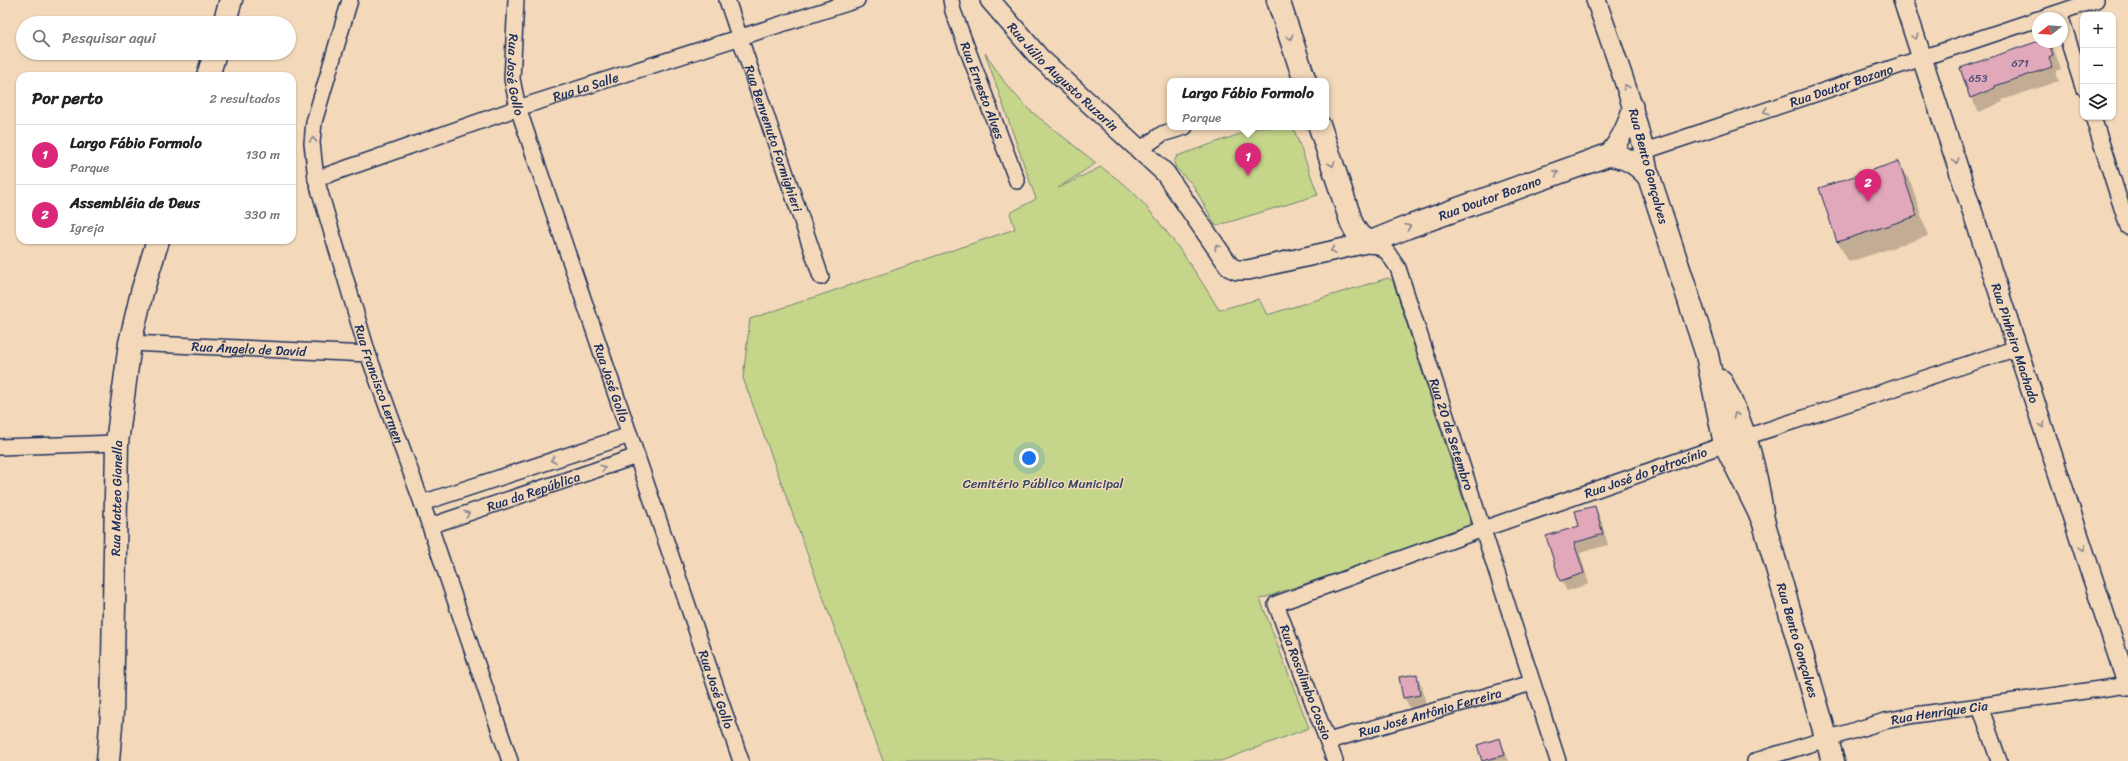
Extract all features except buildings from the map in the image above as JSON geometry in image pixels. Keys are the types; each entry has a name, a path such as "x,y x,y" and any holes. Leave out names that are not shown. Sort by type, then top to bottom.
{"main road":[{"path":"226,16 231,0"},
{"path":"1278,0 1304,78"},
{"path":"209,72 213,60"},
{"name":"Rua 20 de Setembro","path":"1321,130 1352,224 1359,236 1372,242"},
{"path":"1608,155 1622,156 1642,168 1649,177"},
{"name":"Rua Doutor Bozano","path":"1372,242 1408,227 1608,155"},
{"name":"Rua Bento Gonçalves","path":"1649,177 1707,355 1726,444 1763,520"},
{"name":"Rua Matteo Gianella","path":"108,761 112,713 117,443 130,342 142,292 157,244"},
{"name":"Rua Bento Gonçalves","path":"1707,355 1729,397 1746,437 1757,479 1763,520 1826,740 1834,761"}],"street":[{"name":"Rua Francisco Lermen","path":"350,0 314,122 312,143 316,179 368,354 422,503 510,761"},
{"name":"Rua José Gollo","path":"516,0 512,79 518,108 741,761"},
{"name":"Rua Benvenuto Formighieri","path":"727,0 821,277"},
{"name":"Rua La Salle","path":"316,179 518,108 857,0"},
{"name":"Rua Ernesto Alves","path":"951,0 953,11 1017,181"},
{"name":"Rua Júlio Augusto Ruzarin","path":"990,0 1040,57 1141,149 1165,173 1230,267 1237,270 1248,270 1372,242"},
{"name":"Rua Bento Gonçalves","path":"1596,0 1633,106 1645,151 1649,177"},
{"name":"Rua Pinheiro Machado","path":"1903,0 2128,686"},
{"path":"2062,12 2096,0"},
{"name":"Rua Doutor Bozano","path":"1645,151 2032,22"},
{"path":"2068,41 2082,84"},
{"path":"1608,155 1624,131 1633,106"},
{"path":"2094,120 2128,227"},
{"path":"1141,149 1162,134 1175,130"},
{"name":"Rua 20 de Setembro","path":"1372,242 1386,252 1398,268 1558,761"},
{"name":"Rua Ângelo de David","path":"130,342 368,354"},
{"name":"Rua José do Patrocínio","path":"1276,604 1483,529 1746,437 2017,348"},
{"name":"Rua da República","path":"422,503 630,435"},
{"path":"0,447 117,443"},
{"name":"Rua da República","path":"430,526 637,456"},
{"name":"Rua Rosolimbo Cossio","path":"1276,604 1335,761"},
{"name":"Rua José Antônio Ferreira","path":"1328,741 1532,683"},
{"name":"Rua Henrique Cia","path":"1755,761 1885,721 1915,715 2128,686"},
{"path":"1980,706 1999,761"}],"green space":[{"name":"Cemitério Público Municipal","path":"985,53 1005,83 1027,108 1096,163 1058,188 1101,167 1121,182 1132,191 1168,233 1200,279 1219,310 1259,299 1267,315 1388,278 1393,281 1472,527 1260,599 1309,728 1221,761 883,761 743,378 750,319 1015,229 1010,213 1036,199"},
{"path":"1251,130 1294,130 1318,195 1216,226 1193,185 1176,168 1174,162 1177,156"}],"place":[{"name":"Largo Fábio Formolo","path":"1248,176"},
{"name":"Assembléia de Deus","path":"1868,202"}]}
